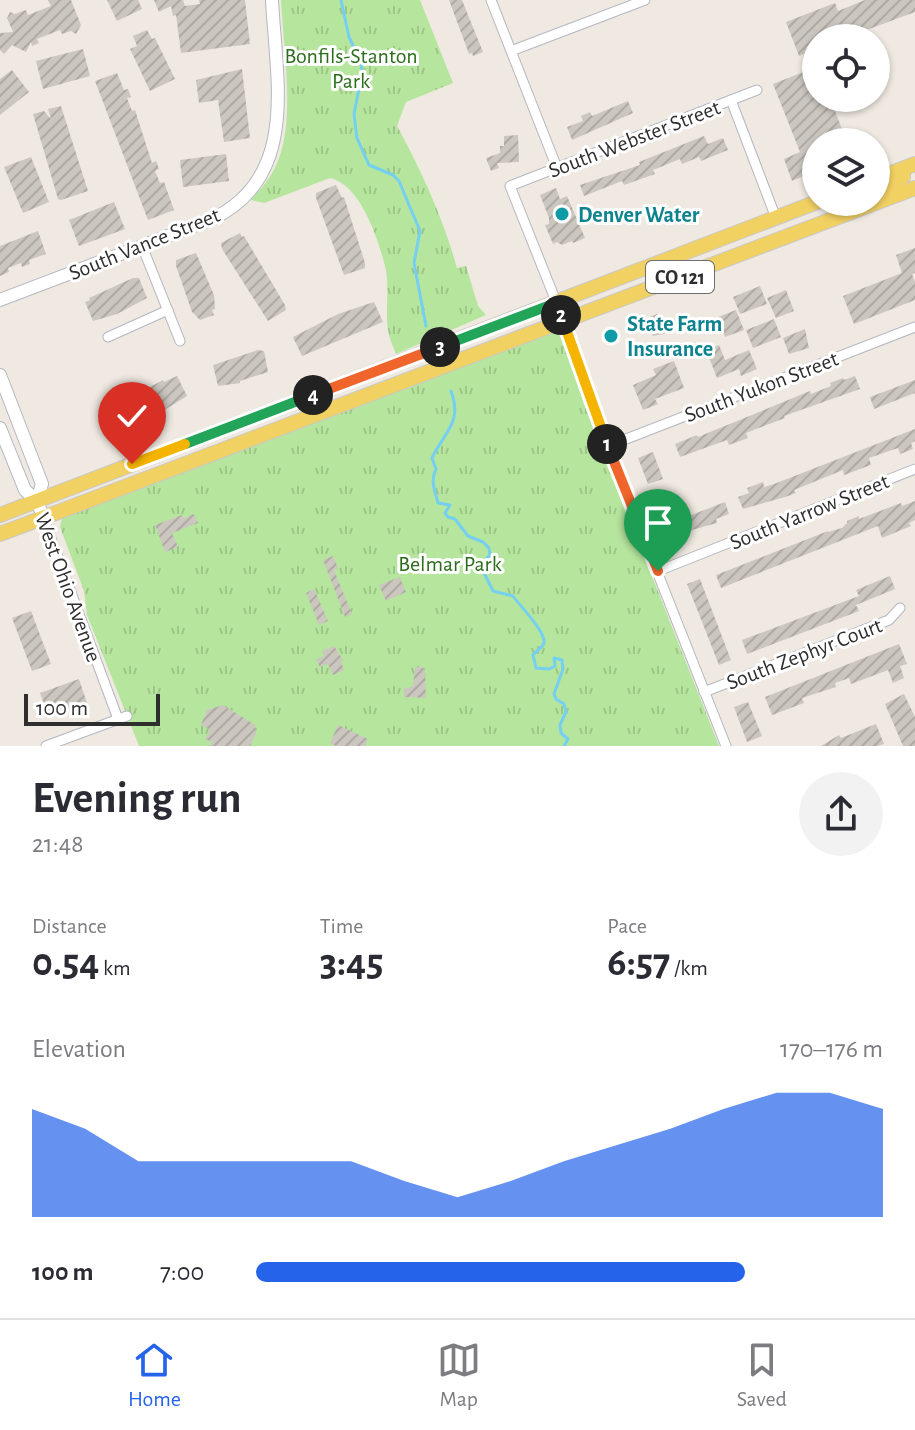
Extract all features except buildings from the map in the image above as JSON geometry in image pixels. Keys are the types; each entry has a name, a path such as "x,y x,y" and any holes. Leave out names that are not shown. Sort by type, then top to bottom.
{"main road":[{"path":"890,174 909,167"},
{"path":"890,185 899,180 909,167"},
{"name":"CO 121","path":"0,534 915,188"},
{"name":"CO 121","path":"0,515 802,208"},
{"path":"831,220 837,216"}],"street":[{"name":"South Vance Street","path":"0,300 225,212 247,194 269,160 275,139 277,113 272,0"},
{"path":"491,0 557,168"},
{"path":"511,51 645,0"},
{"name":"South Webster Street","path":"556,303 510,186 757,90"},
{"path":"731,100 776,218"},
{"path":"142,246 180,341"},
{"path":"556,303 608,446 726,746"},
{"path":"108,337 168,310"},
{"name":"South Yukon Street","path":"608,446 915,327"},
{"name":"West Ohio Avenue","path":"0,375 42,484 37,501"},
{"name":"West Ohio Avenue","path":"0,428 25,490 37,501 123,718 46,746"},
{"name":"South Yarrow Street","path":"658,571 915,469"},
{"name":"South Zephyr Court","path":"704,692 889,620 900,608"}],"green space":[{"name":"Bonfils-Stanton Park","path":"281,0 420,0 453,83 406,102 397,126 431,196 457,268 466,266 478,306 486,315 396,354 388,330 387,281 382,255 373,228 351,191 330,178 264,203 251,200 274,170 284,141 287,101"},
{"name":"Belmar Park","path":"559,327 584,404 719,746 139,746 87,615 84,591 60,527 62,518"}],"waterway":[{"path":"341,0 349,37 361,63 354,114 357,138 369,165 393,175 399,181 420,231 414,263 426,326"},
{"path":"451,391 455,411 453,419 432,458 436,469 433,482 438,503 450,505 445,513 448,517 455,519 468,536 489,548 490,555 480,565 493,591 513,596 538,628 544,641 533,655 536,668 549,669 555,666 554,658 562,660 563,669 554,694 564,704 566,712 560,725 561,733 568,739 564,746"}],"place":[{"name":"Denver Water","path":"562,214"},
{"name":"State Farm Insurance","path":"611,336"}],"route":[{"path":"132,464 556,303 592,407 658,571"}]}
